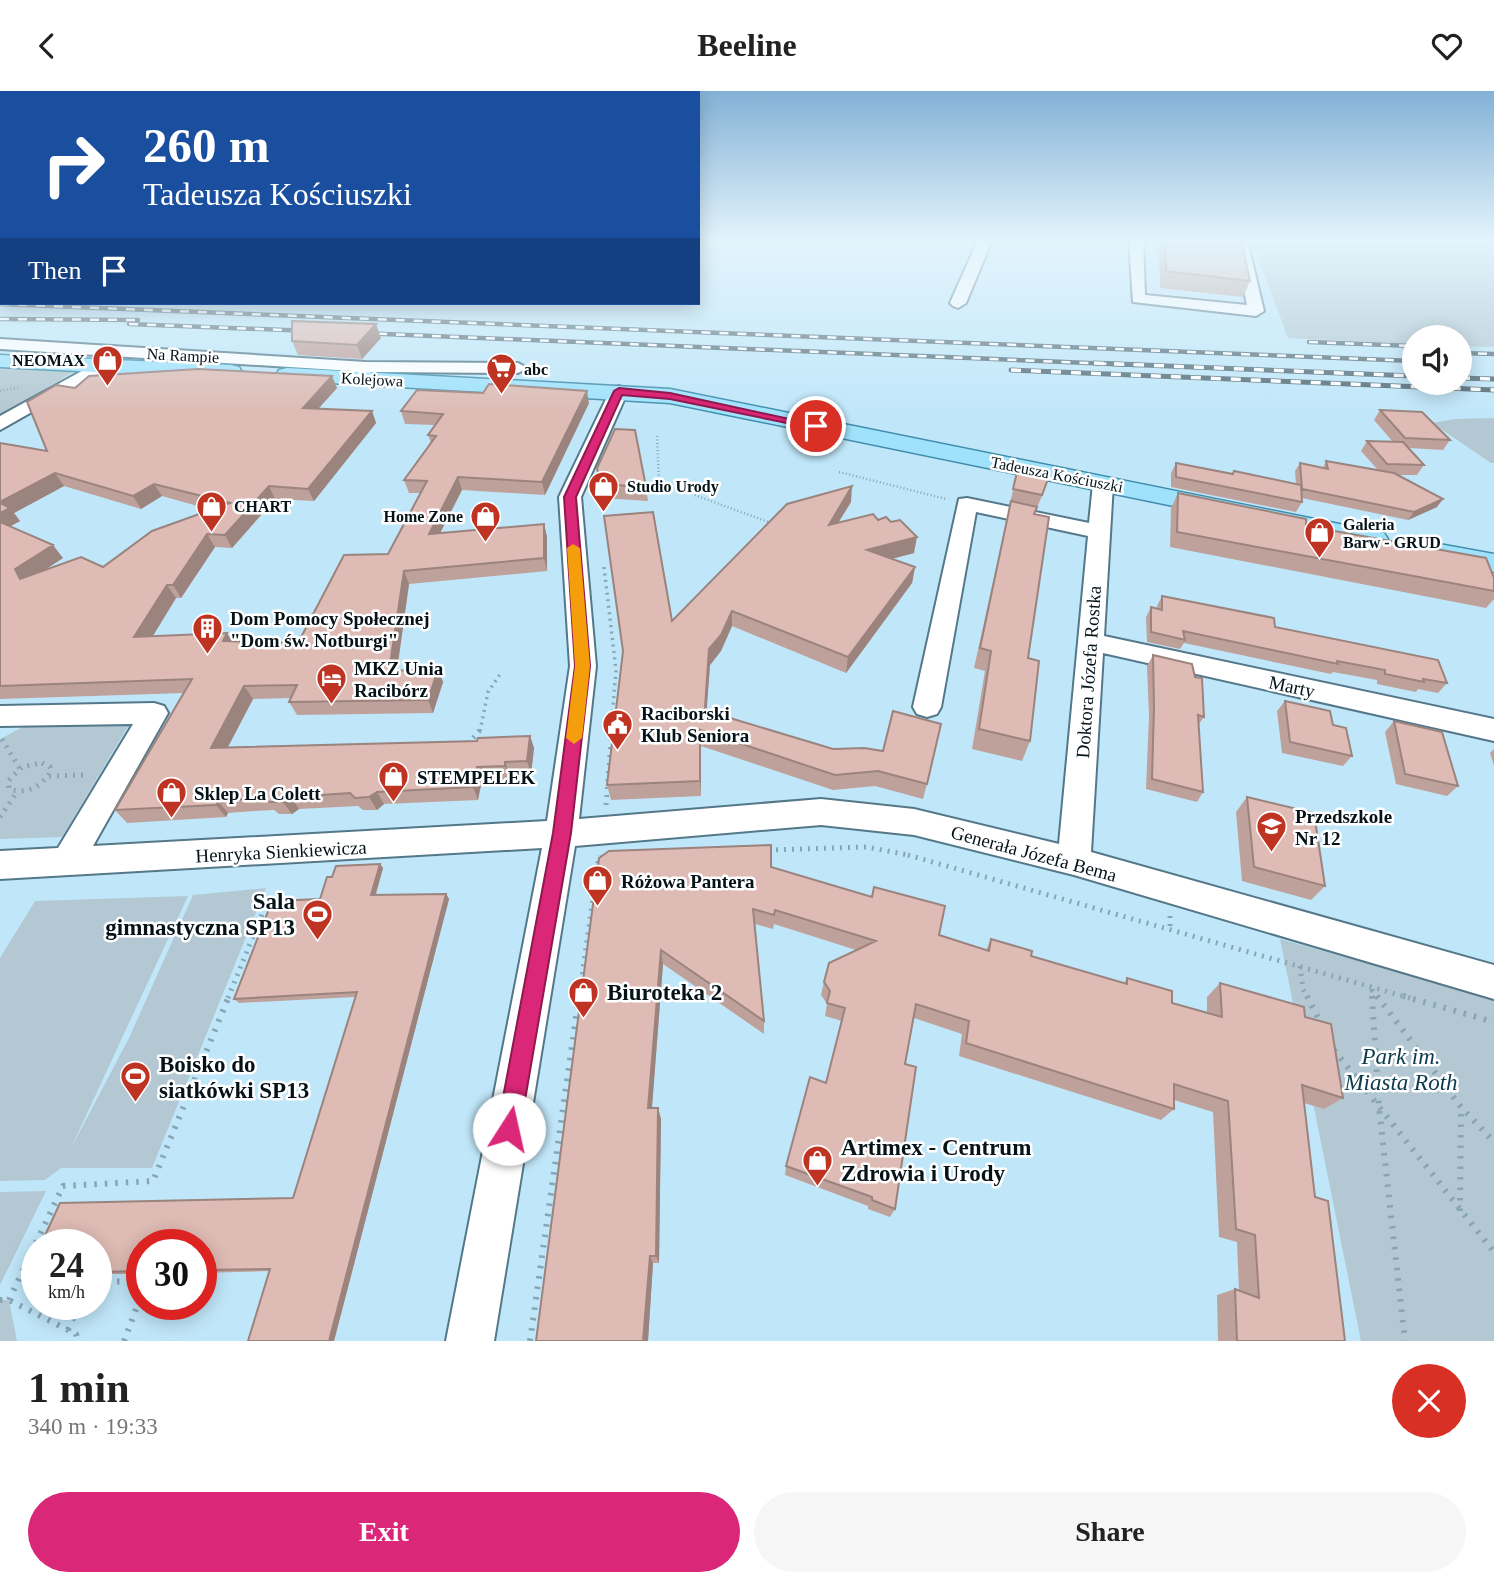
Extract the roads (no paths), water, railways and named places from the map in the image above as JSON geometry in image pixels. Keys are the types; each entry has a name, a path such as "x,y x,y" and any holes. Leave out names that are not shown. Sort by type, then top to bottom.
{"main road":[{"name":"Kolejowa","path":"0,361 361,372 619,391"},
{"name":"Tadeusza Kościuszki","path":"619,391 691,400 1494,563"}],"street":[{"path":"958,303 960,298"},
{"path":"1138,298 1256,311 1253,298"},
{"name":"Na Rampie","path":"0,344 361,372 518,368"},
{"path":"0,424 100,366"},
{"path":"470,1341 562,833 583,666 570,497 619,391"},
{"name":"Doktora Józefa Rostka","path":"1074,861 1103,484"},
{"path":"927,707 967,505 1098,532"},
{"name":"Marty","path":"1091,642 1494,730"},
{"path":"0,716 154,713 66,863"},
{"name":"Generała Józefa Bema","path":"562,833 821,812 914,822 1074,861 1494,982"},
{"name":"Henryka Sienkiewicza","path":"0,865 562,833"}],"railway":[{"path":"25,305 1402,361"},
{"path":"0,319 138,320"},
{"path":"129,324 311,331"},
{"path":"360,333 1137,365"},
{"path":"1309,342 1402,346"},
{"path":"1472,353 1494,354"},
{"path":"1094,363 1402,376"},
{"path":"1011,370 1494,390"},
{"path":"1472,378 1494,379"}],"place":[{"name":"NEOMAX","path":"108,387"},
{"name":"abc","path":"501,396"},
{"name":"Studio Urody","path":"604,513"},
{"name":"CHART","path":"211,533"},
{"name":"Home Zone","path":"486,543"},
{"name":"Galeria Barw - GRUD","path":"1320,560"},
{"name":"Dom Pomocy Społecznej \"Dom św. Notburgi\"","path":"207,656"},
{"name":"MKZ Unia Racibórz","path":"331,706"},
{"name":"Raciborski Klub Seniora","path":"618,751"},
{"name":"STEMPELEK","path":"394,804"},
{"name":"Sklep La Colett","path":"171,820"},
{"name":"Przedszkole Nr 12","path":"1272,854"},
{"name":"Różowa Pantera","path":"598,908"},
{"name":"Sala gimnastyczna SP13","path":"318,941"},
{"name":"Biuroteka 2","path":"584,1019"},
{"name":"Boisko do siatkówki SP13","path":"136,1104"},
{"name":"Artimex - Centrum Zdrowia i Urody","path":"818,1187"}],"park label":[{"name":"Park im. Miasta Roth","path":"1401,1069"}]}
